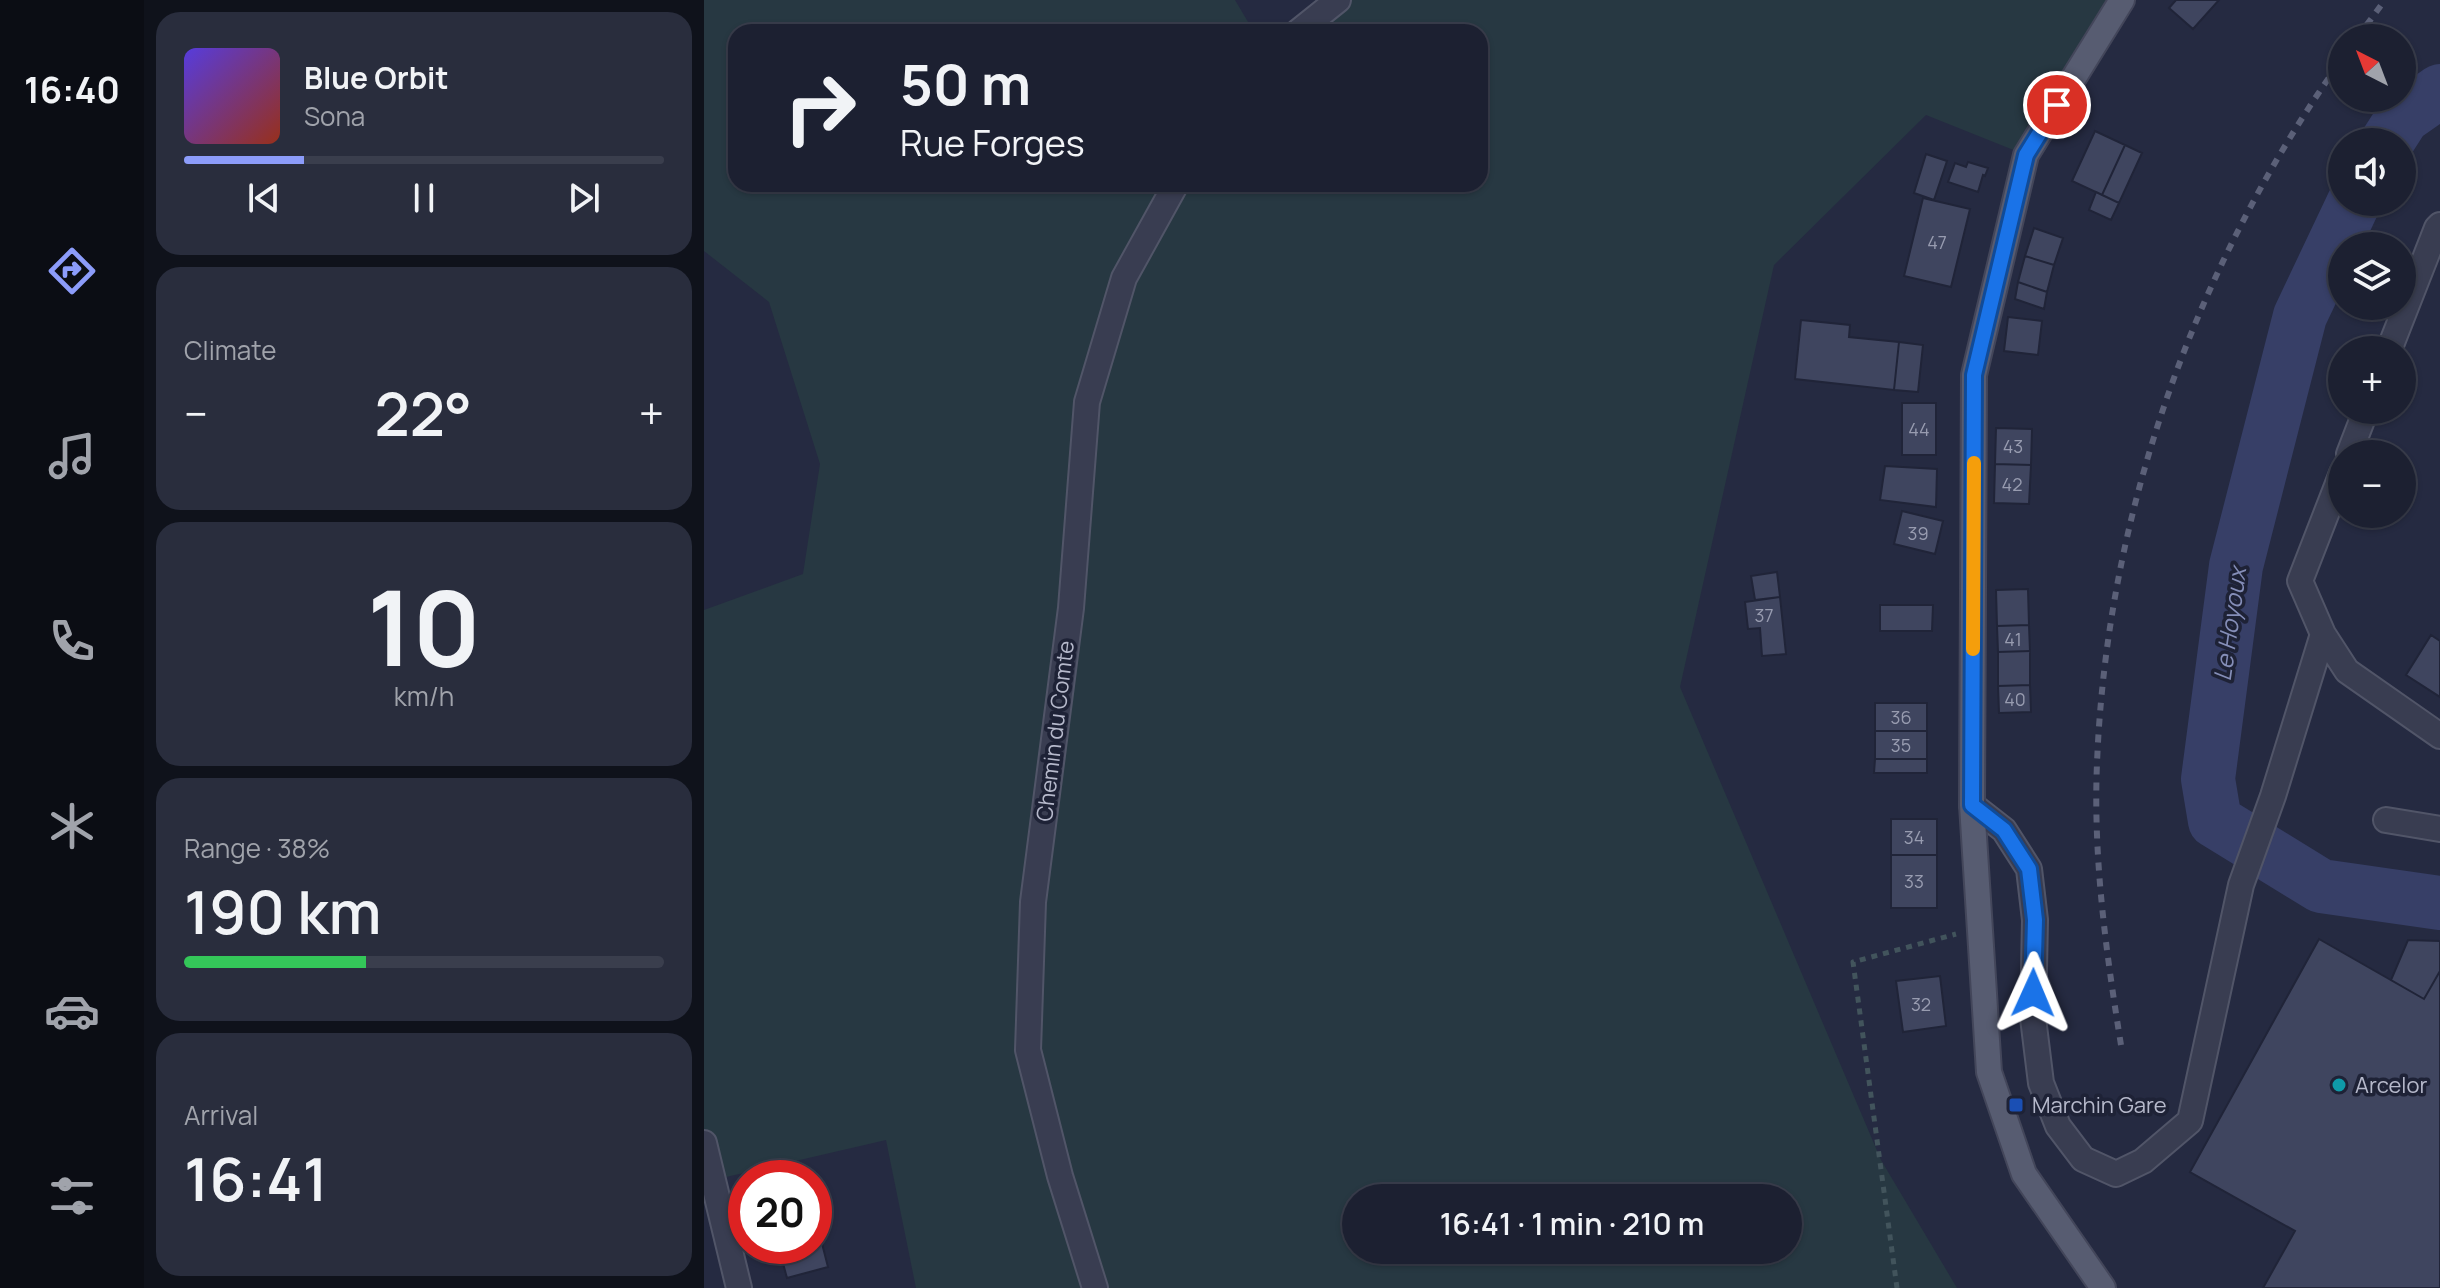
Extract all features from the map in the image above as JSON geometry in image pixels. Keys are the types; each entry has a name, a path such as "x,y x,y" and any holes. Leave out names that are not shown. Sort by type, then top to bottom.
{"main road":[{"path":"2103,1288 2024,1174 1989,1072 1972,805 1974,375 2026,155 2122,0"}],"street":[{"path":"1308,24 1338,0"},
{"name":"Chemin du Comte","path":"1095,1288 1060,1176 1028,1050 1033,902 1071,608 1087,402 1124,278 1172,192"},
{"path":"2395,336 2440,225"},
{"path":"2328,509 2300,581 2323,634 2347,671 2440,736"},
{"path":"1972,805 2004,830 2029,869 2035,920 2033,1018 2041,1083 2058,1126 2083,1159 2116,1174 2143,1161 2190,1121 2241,885 2273,796 2323,634"},
{"path":"2386,820 2440,829"},
{"path":"704,1143 739,1288"}],"path":[{"path":"1897,1288 1853,962 1979,928"}],"shaded area":[{"path":"704,0 1235,0 1249,24 728,24 728,192 1488,192 1488,24 1308,24 1338,0 2122,0 2026,155 1926,115 1774,265 1680,687 1881,1160 1957,1288 916,1288 886,1140 800,1160 728,1160 728,1177 713,1180 704,1143 704,610 803,574 820,464 769,302 704,251"}],"building":[{"path":"2176,0 2219,0 2193,29 2169,8"},
{"path":"2095,131 2125,145 2102,195 2072,181"},
{"path":"2125,145 2142,153 2119,203 2102,195"},
{"path":"1926,154 1947,161 1934,200 1914,193"},
{"path":"1968,162 1988,168 1978,192 1948,182 1955,163 1966,167"},
{"path":"2096,192 2119,203 2111,220 2089,210"},
{"path":"1923,198 1970,209 1951,287 1904,276"},
{"path":"2034,228 2063,238 2054,265 2025,256"},
{"path":"2025,256 2054,265 2047,292 2018,282"},
{"path":"2018,282 2047,292 2044,309 2015,299"},
{"path":"2008,317 2042,321 2038,355 2004,351"},
{"path":"1801,320 1850,325 1849,337 1899,342 1894,390 1795,379"},
{"path":"1899,342 1923,345 1918,392 1894,390"},
{"path":"1902,403 1936,403 1936,455 1902,455"},
{"path":"1996,428 2032,429 2031,465 1995,464"},
{"path":"1995,464 2031,465 2029,504 1994,503"},
{"path":"1885,466 1937,469 1936,507 1880,500"},
{"path":"1902,511 1943,521 1935,554 1894,544"},
{"path":"1777,572 1780,597 1755,600 1751,576"},
{"path":"2028,589 2029,625 1997,626 1996,590"},
{"path":"1780,597 1786,654 1762,656 1760,628 1748,629 1745,602"},
{"path":"1880,605 1933,605 1932,631 1880,631"},
{"path":"2029,625 2030,651 1998,652 1997,626"},
{"path":"2431,635 2440,641 2440,697 2406,675"},
{"path":"2030,651 2030,685 1998,686 1998,652"},
{"path":"2030,685 2031,712 1999,713 1998,686"},
{"path":"1875,703 1927,703 1927,731 1875,731"},
{"path":"1875,731 1927,731 1927,759 1875,759"},
{"path":"1875,759 1927,759 1927,773 1874,773"},
{"path":"1891,819 1937,819 1937,855 1891,855"},
{"path":"1891,855 1937,855 1937,908 1891,908"},
{"name":"Arcelor","path":"2319,939 2424,999 2440,971 2440,1288 2263,1288 2295,1231 2190,1172"},
{"path":"2408,940 2440,941 2440,971 2424,999 2391,980"},
{"path":"1940,976 1946,1026 1903,1032 1896,981"},
{"path":"783,1264 827,1264 828,1267 787,1278"}],"waterway":[{"name":"Le Hoyoux","path":"2396,128 2403,117 2440,91"},
{"name":"Le Hoyoux","path":"2347,216 2300,316 2236,566 2208,779 2215,821 2321,886 2440,903"}],"railway":[{"path":"2367,24 2385,0"},
{"path":"2121,1045 2102,905 2096,799 2104,669 2119,576 2140,484 2168,393 2203,305 2244,220 2290,138 2328,80"}],"slow traffic":[{"path":"1973,649 1974,463"}],"place":[{"name":"Arcelor","path":"2339,1085"},
{"name":"Marchin Gare","path":"2016,1105"}],"route":[{"path":"2033,993 2035,920 2029,869 2004,830 1972,805 1974,375 2026,155 2057,105"}]}
